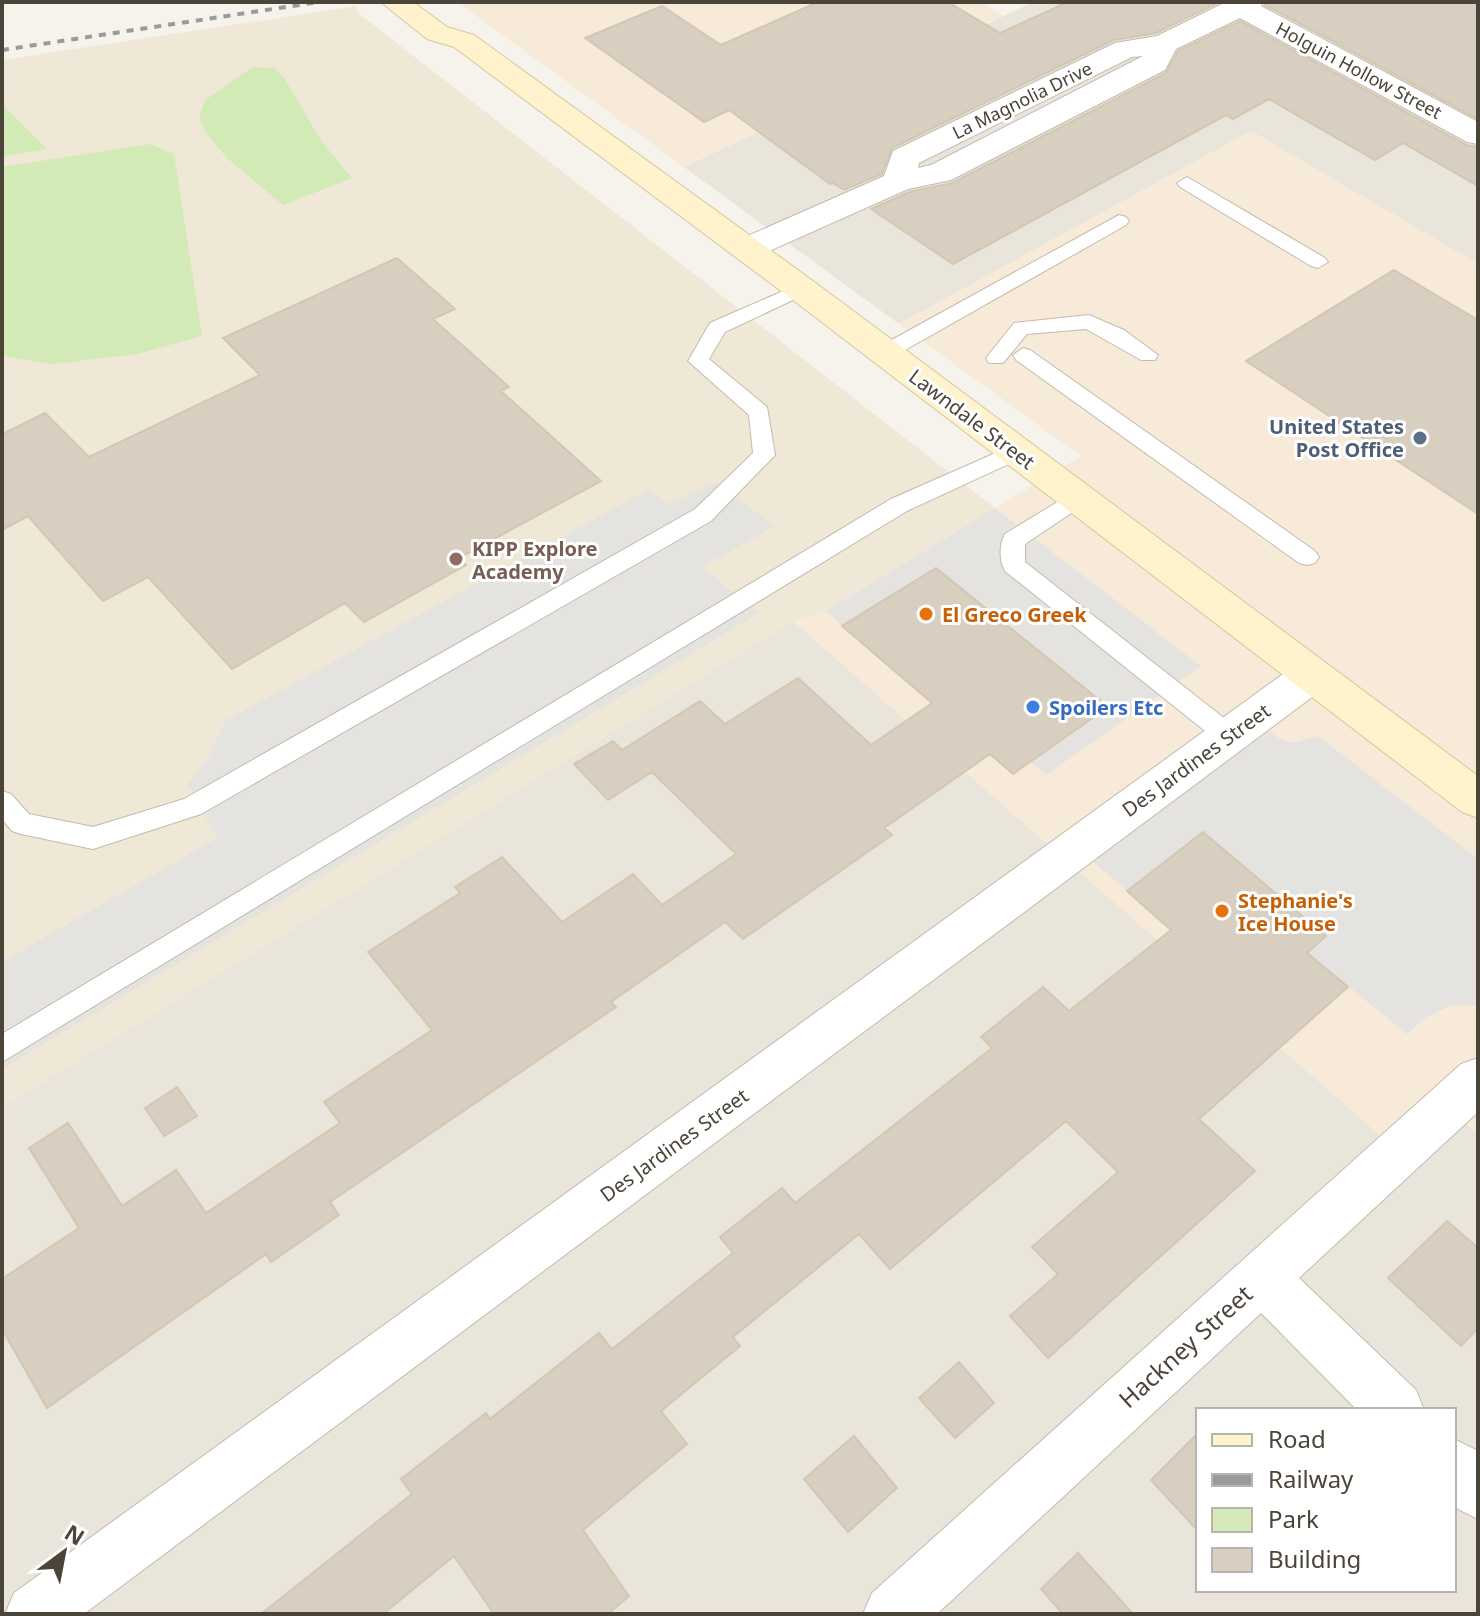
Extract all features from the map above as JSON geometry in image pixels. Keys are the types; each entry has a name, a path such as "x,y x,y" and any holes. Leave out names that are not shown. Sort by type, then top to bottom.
{"main road":[{"name":"Lawndale Street","path":"395,2 437,33 464,41 801,289 1478,800"},
{"name":"Lawndale Street","path":"435,2 465,24 464,41"}],"street":[{"name":"La Magnolia Drive","path":"746,249 899,181 940,173 1154,64 1164,44 1245,4"},
{"name":"Holguin Hollow Street","path":"1245,4 1478,135"},
{"name":"Des Jardines Street","path":"35,1614 1312,675"},
{"name":"Hackney Street","path":"893,1614 1478,1080"},
{"path":"1261,1277 1394,1408"},
{"path":"1456,1469 1478,1491"}],"lane":[{"path":"1187,183 1318,262"},
{"path":"884,353 1119,221"},
{"path":"2,801 21,823 93,838 192,807 703,515 764,455 759,412 698,361 717,328 801,289"},
{"path":"996,358 1021,328 1089,322 1148,355"},
{"path":"1023,355 1307,557"},
{"path":"2,1049 899,505 1016,452"},
{"path":"1077,498 1013,540 1013,565 1229,736"}],"shaded area":[{"path":"457,2 980,2 1003,15 684,167"},
{"path":"1033,2 1478,2 1478,264 1251,131 899,324 684,167"},
{"name":"KIPP Explore Academy","path":"357,6 358,13 995,508 826,611 793,621 2,1107 2,157 46,149 2,104 2,60"},
{"path":"1251,131 1478,264 1478,1134 1463,1121 1412,1163 793,621 826,611 1081,456 899,324"},
{"path":"716,482 775,526 702,567 759,613 2,1069 2,962 217,838 188,784 208,758 225,721 648,490 669,504"},
{"path":"995,508 1201,666 1046,775 1031,762 1107,706 936,568 842,626 826,611"},
{"path":"793,621 1412,1163 1463,1121 1478,1134 1478,1614 2,1614 2,1107"},
{"path":"1265,728 1278,738 1293,743 1318,736 1478,859 1478,1006 1451,1005 1425,1018 1407,1034 1307,953 1325,936 1204,833 1127,891 1090,859"}],"green space":[{"path":"253,67 275,68 284,78 322,142 352,178 283,205 227,158 206,133 199,117 205,100"},
{"path":"2,104 47,149 2,157"},
{"path":"150,144 174,154 202,336 137,354 53,364 2,356 2,167"}],"building":[{"path":"818,2 948,2 1000,33 1068,2 1219,2 1156,33 1114,40 892,148 882,174 844,190 830,184 729,110 704,122 585,38 662,6 721,45"},
{"path":"1266,2 1478,2 1478,119 1265,5"},
{"path":"1240,21 1466,145 1478,147 1478,186 1403,143 1375,160 1269,99 1233,119 1226,115 953,264 871,209 909,192 952,183 1166,73 1178,51"},
{"path":"397,258 455,309 433,319 509,387 501,391 601,481 459,558 466,565 364,622 345,603 232,669 148,577 103,601 28,516 2,530 2,434 45,413 89,457 260,375 223,338"},
{"name":"United States Post Office","path":"1394,270 1478,320 1478,514 1246,361"},
{"path":"936,568 1108,707 1013,774 990,754 884,828 892,835 743,939 725,922 611,1002 616,1007 330,1202 339,1215 271,1262 266,1254 47,1408 2,1329 2,1279 79,1228 29,1148 68,1123 122,1206 176,1170 206,1213 340,1123 324,1102 432,1030 368,952 460,893 455,887 502,857 562,922 633,874 662,905 736,854 652,772 608,800 574,764 613,741 622,750 700,701 725,724 798,678 871,745 932,703 842,626"},
{"path":"1203,832 1326,936 1307,953 1348,987 1199,1119 1255,1171 1048,1358 1010,1316 1058,1274 1032,1247 1118,1172 1066,1121 890,1269 859,1234 733,1337 740,1346 661,1411 687,1444 583,1530 629,1596 608,1614 494,1614 454,1556 383,1614 261,1614 412,1494 401,1479 486,1413 490,1419 599,1333 612,1349 733,1253 720,1237 782,1188 795,1203 992,1048 981,1037 1043,987 1069,1011 1171,930 1127,891"},
{"path":"177,1087 197,1116 164,1136 145,1108"},
{"path":"1447,1221 1478,1248 1478,1328 1461,1346 1388,1278"},
{"path":"959,1362 994,1403 955,1438 919,1398"},
{"path":"1196,1435 1196,1529 1151,1480"},
{"path":"854,1436 897,1488 848,1532 804,1479"},
{"path":"1078,1553 1133,1614 1063,1614 1041,1589"}],"railway":[{"path":"2,50 319,2"}],"place":[{"name":"United States Post Office","path":"1420,438"},
{"name":"KIPP Explore Academy","path":"456,559"},
{"name":"El Greco Greek","path":"926,614"},
{"name":"Spoilers Etc","path":"1033,707"},
{"name":"Stephanie's Ice House","path":"1222,911"}]}
